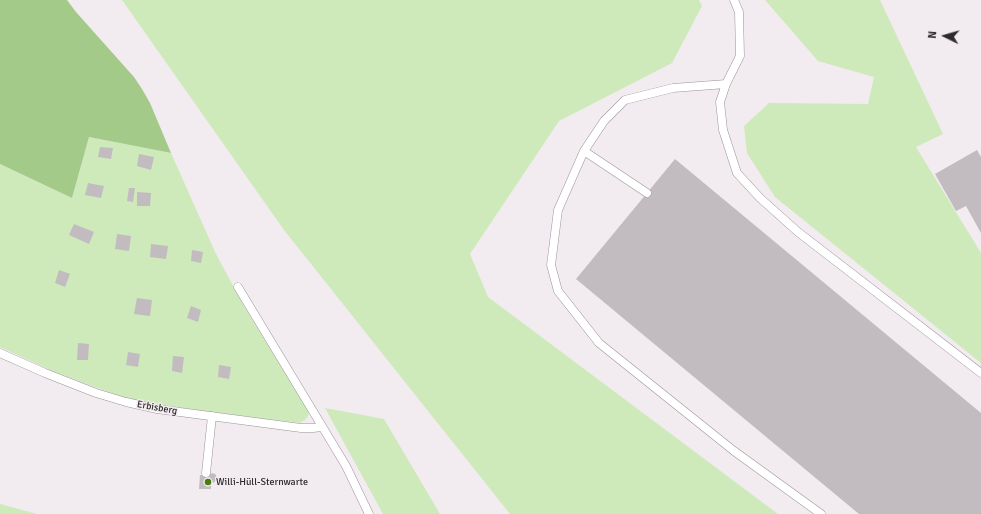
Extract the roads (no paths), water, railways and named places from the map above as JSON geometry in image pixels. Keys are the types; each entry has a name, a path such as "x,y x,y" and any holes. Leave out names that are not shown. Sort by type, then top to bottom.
{"lane":[{"path":"734,0 739,12 740,56 726,84 720,102 724,130 737,173 760,198 798,232 981,373"},
{"path":"726,84 673,88 625,100 604,121 584,151 558,210 551,265 558,291 599,344 734,451 821,514"},
{"path":"584,151 647,193"},
{"path":"238,287 346,466 369,514"},
{"name":"Erbisberg","path":"0,353 44,373 96,393 157,409 301,428 322,427"},
{"path":"206,473 212,416"}],"place":[{"name":"Willi-Hüll-Sternwarte","path":"208,482"}]}
